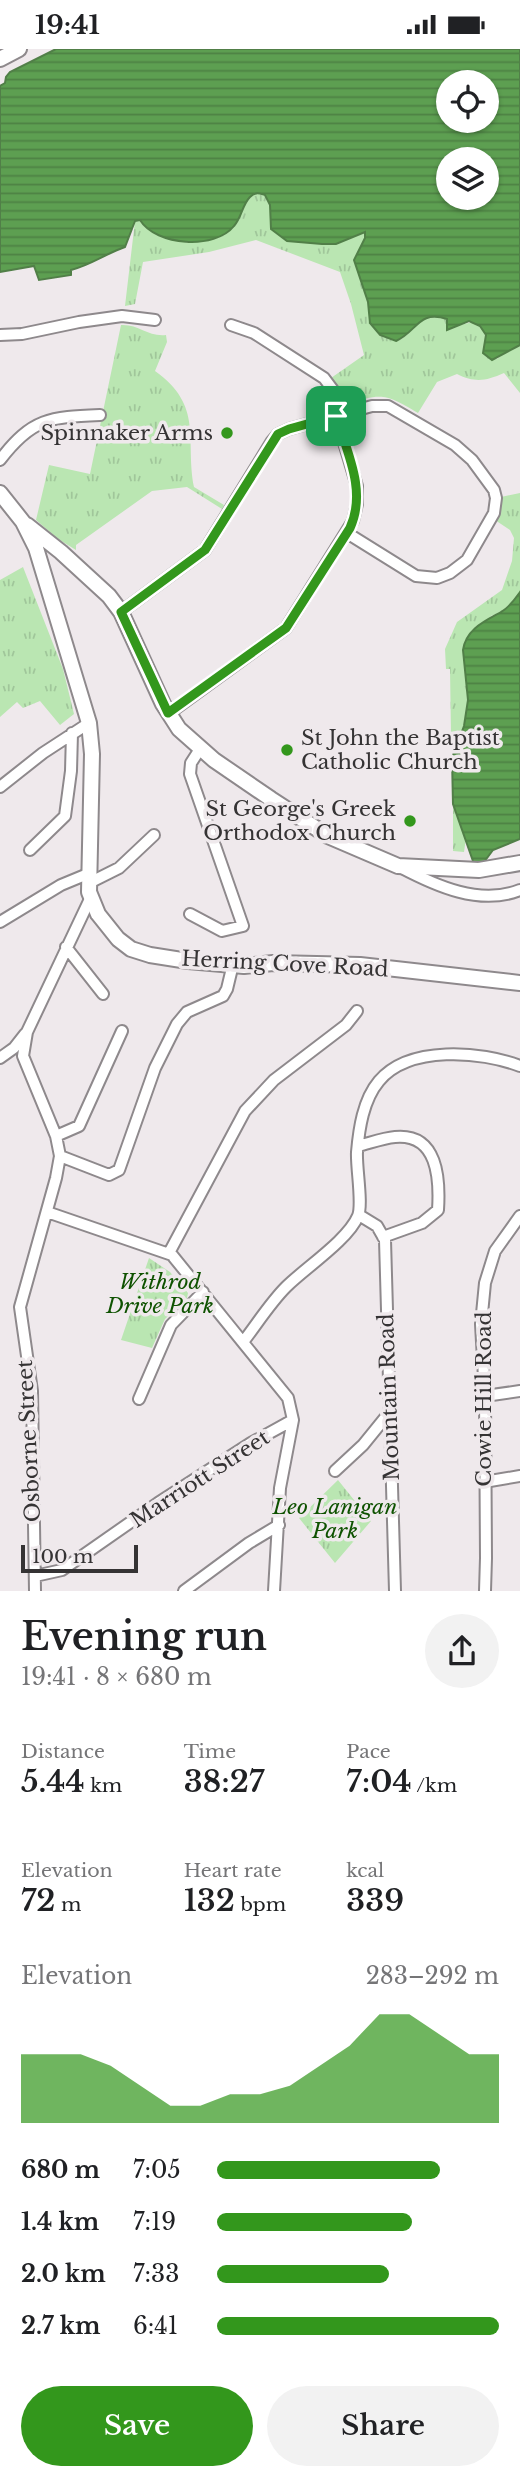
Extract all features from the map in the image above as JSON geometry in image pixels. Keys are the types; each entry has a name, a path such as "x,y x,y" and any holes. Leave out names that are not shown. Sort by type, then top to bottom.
{"main road":[{"path":"0,59 19,49"},
{"name":"Herring Cove Road","path":"0,493 36,561"},
{"name":"Herring Cove Road","path":"11,510 23,522 36,561 40,585 49,596 89,723 92,754 90,899 118,939 131,949 150,955 188,961 360,965 520,983"},
{"path":"23,522 101,586 121,612 168,713 179,729 200,749 328,836 398,866 479,870 520,863"},
{"path":"36,561 53,556 68,559"}],"street":[{"path":"0,335 22,334 122,316 155,320"},
{"path":"168,713 286,628 355,515 358,490 336,416 333,390 326,380 254,333 231,325"},
{"path":"121,612 205,550 278,434 289,429 375,405 394,408 455,445 472,460 492,485 496,498 492,518 467,560 438,578 416,576 346,533"},
{"path":"0,460 22,435 49,418 100,415"},
{"path":"0,787 43,753 89,723"},
{"path":"30,850 65,816 71,771 72,733"},
{"path":"190,914 220,930 243,926 190,774 191,763 200,749"},
{"path":"0,922 61,885 118,868 154,835"},
{"path":"398,866 436,885 467,893 481,895 520,890"},
{"name":"Osborne Street","path":"35,1591 32,1391 20,1307 60,1156 56,1136 23,1056 27,1032 90,899"},
{"path":"66,947 103,993"},
{"path":"60,1156 109,1175 119,1170 155,1068 177,1024 187,1012 220,998 225,993 233,964"},
{"path":"169,1253 245,1111 263,1089 346,1025 357,1011"},
{"path":"56,1136 79,1125 122,1031"},
{"path":"0,1058 15,1048 27,1032"},
{"path":"243,1342 284,1289 342,1237 359,1215 358,1146 362,1118 370,1095 390,1070 411,1061 456,1052 481,1055 520,1066"},
{"path":"358,1146 396,1137 414,1138 427,1147 438,1168 438,1210 422,1223 383,1237 373,1223 359,1215"},
{"path":"47,1212 169,1253 288,1398 293,1420 280,1489 274,1591"},
{"name":"Cowie Hill Road","path":"485,1591 485,1396 481,1324 485,1283 495,1251 520,1216"},
{"name":"Mountain Road","path":"383,1237 395,1591"},
{"path":"139,1399 170,1325 203,1292"},
{"path":"485,1396 520,1391"},
{"path":"335,1471 389,1413"},
{"name":"Marriott Street","path":"35,1577 62,1570 158,1503 251,1443 293,1420"},
{"path":"484,1482 520,1476"},
{"path":"184,1591 249,1543 279,1525"}],"green space":[{"path":"258,192 265,195 271,210 307,243 344,241 365,231 365,238 354,260 368,302 370,323 379,335 397,341 423,320 437,317 447,319 447,329 478,323 485,331 483,353 497,359 520,345 520,393 504,373 481,380 457,374 437,382 418,413 383,397 345,404 331,378 364,355 340,272 256,240 209,252 143,262 135,304 125,306 135,221 140,220 187,243 234,225 246,201"},
{"path":"121,325 166,335 167,342 155,371 181,397 186,410 190,424 194,487 224,505 222,509 187,487 152,491 76,545 76,550 36,520 49,465 90,474"},
{"path":"520,493 520,592 510,605 491,616 463,650 468,700 459,741 451,735 450,669 446,669 445,649 457,622 502,590 512,561 514,538 510,530 495,520 501,497"},
{"path":"23,567 63,669 74,714 60,725 40,701 23,708 17,702 0,717 0,580"},
{"path":"453,804 466,838 464,852 453,851"},
{"name":"Withrod Drive Park","path":"149,1258 170,1272 188,1293 187,1298 165,1319 152,1348 121,1340"},
{"name":"Leo Lanigan Park","path":"338,1480 371,1521 335,1563 299,1518"}],"shaded area":[{"path":"56,49 520,49 520,345 492,360 483,353 486,335 480,326 469,321 447,330 447,319 437,317 424,319 396,341 380,335 370,323 368,302 354,260 365,238 365,232 336,244 287,241 271,229 270,205 265,195 258,193 247,200 234,226 214,239 200,242 172,240 148,229 140,220 135,221 125,247 71,270 71,275 39,280 34,266 0,272 0,86 5,83 10,72"},
{"path":"520,592 520,839 493,850 481,866 474,864 453,804 452,758 464,726 468,700 463,650 472,631 507,608"}],"place":[{"name":"Spinnaker Arms","path":"227,433"},
{"name":"St John the Baptist Catholic Church","path":"287,750"},
{"name":"St George's Greek Orthodox Church","path":"410,821"}],"route":[{"path":"336,416 358,490 355,515 350,528 286,628 168,713 121,612 205,550 278,434 336,416"}]}
